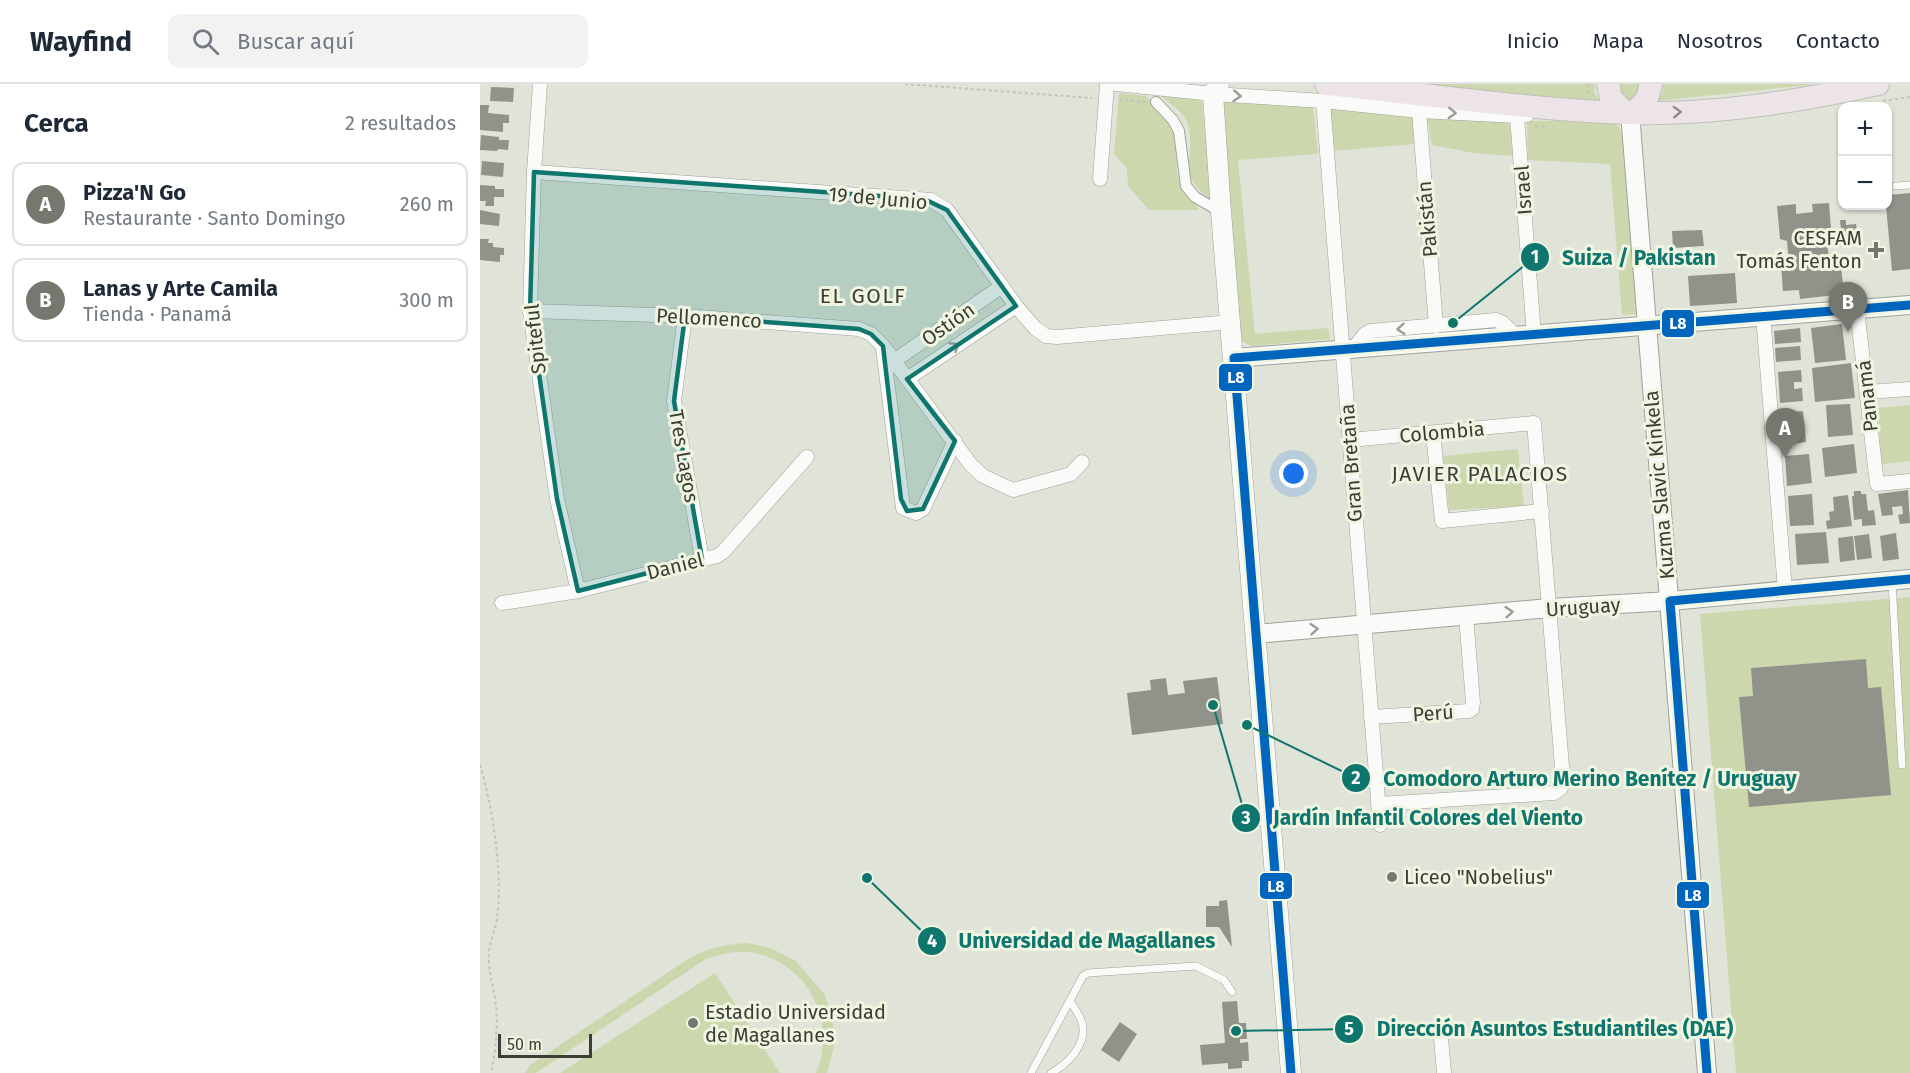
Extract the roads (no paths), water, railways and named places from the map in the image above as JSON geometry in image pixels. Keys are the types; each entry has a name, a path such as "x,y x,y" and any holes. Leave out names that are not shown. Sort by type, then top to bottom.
{"main road":[{"path":"1608,84 1611,98 1629,113"},
{"path":"1629,113 1647,99 1651,84"},
{"path":"1324,93 1629,113 1747,107 1824,96 1879,84"},
{"path":"1216,89 1221,212 1291,1073"}],"street":[{"name":"Spiteful","path":"540,84 534,172 530,311 557,499 578,591"},
{"path":"1100,179 1107,84"},
{"path":"1116,84 1324,93 1419,111 1517,116 1566,110"},
{"name":"Gran Bretaña","path":"1324,93 1348,350 1350,440 1380,825"},
{"path":"1156,102 1173,120 1179,131 1186,186 1195,197 1221,212"},
{"name":"Pakistán","path":"1419,111 1436,326"},
{"name":"Kuzma Slavic Kinkela","path":"1629,113 1707,1073"},
{"name":"Israel","path":"1517,116 1525,335"},
{"name":"19 de Junio","path":"534,172 930,200 947,210 1016,306 1035,328 1052,337 1231,322"},
{"name":"Ostión","path":"894,362 1002,286"},
{"path":"1234,358 1910,305"},
{"name":"Ostión","path":"907,379 1016,306"},
{"name":"Panamá","path":"1857,309 1876,484 1910,481"},
{"name":"Pellomenco","path":"530,311 685,316 860,329 871,334 883,346 971,465 983,476 1013,490 1071,474 1082,462"},
{"path":"1763,315 1785,590"},
{"name":"Tres Lagos","path":"685,316 674,401 702,559"},
{"path":"1348,350 1371,331 1499,321 1525,335"},
{"path":"883,346 903,508 916,513 924,508 955,441"},
{"path":"1867,392 1910,388"},
{"name":"Colombia","path":"1350,440 1534,423 1542,511"},
{"path":"1378,804 1554,793 1561,788 1563,779 1542,511 1442,521 1433,434"},
{"name":"Daniel","path":"502,603 578,591 717,556 807,457"},
{"name":"Uruguay","path":"1256,634 1901,580"},
{"name":"Perú","path":"1371,717 1472,709 1466,616"},
{"path":"1440,1026 1444,1073"}],"lane":[{"path":"1896,186 1910,185"},
{"path":"1901,580 1902,765"},
{"path":"1031,1073 1083,976 1092,971 1196,966 1224,980 1232,992"},
{"path":"1051,1073 1071,1058 1080,1043 1082,1024 1070,1001"}],"place":[{"name":"CESFAM Tomás Fenton","path":"1876,250"},
{"name":"Suiza / Pakistan","path":"1453,323"},
{"name":"Lanas y Arte Camila","path":"1848,332"},
{"name":"Pizza'N Go","path":"1785,458"},
{"name":"Jardín Infantil Colores del Viento","path":"1213,705"},
{"name":"Comodoro Arturo Merino Benítez / Uruguay","path":"1247,725"},
{"name":"Liceo \"Nobelius\"","path":"1392,877"},
{"name":"Universidad de Magallanes","path":"867,878"},
{"name":"Estadio Universidad de Magallanes","path":"693,1023"},
{"name":"Dirección Asuntos Estudiantiles (DAE)","path":"1236,1031"}],"district":[{"name":"EL GOLF","path":"863,296"},
{"name":"JAVIER PALACIOS","path":"1480,474"}]}
